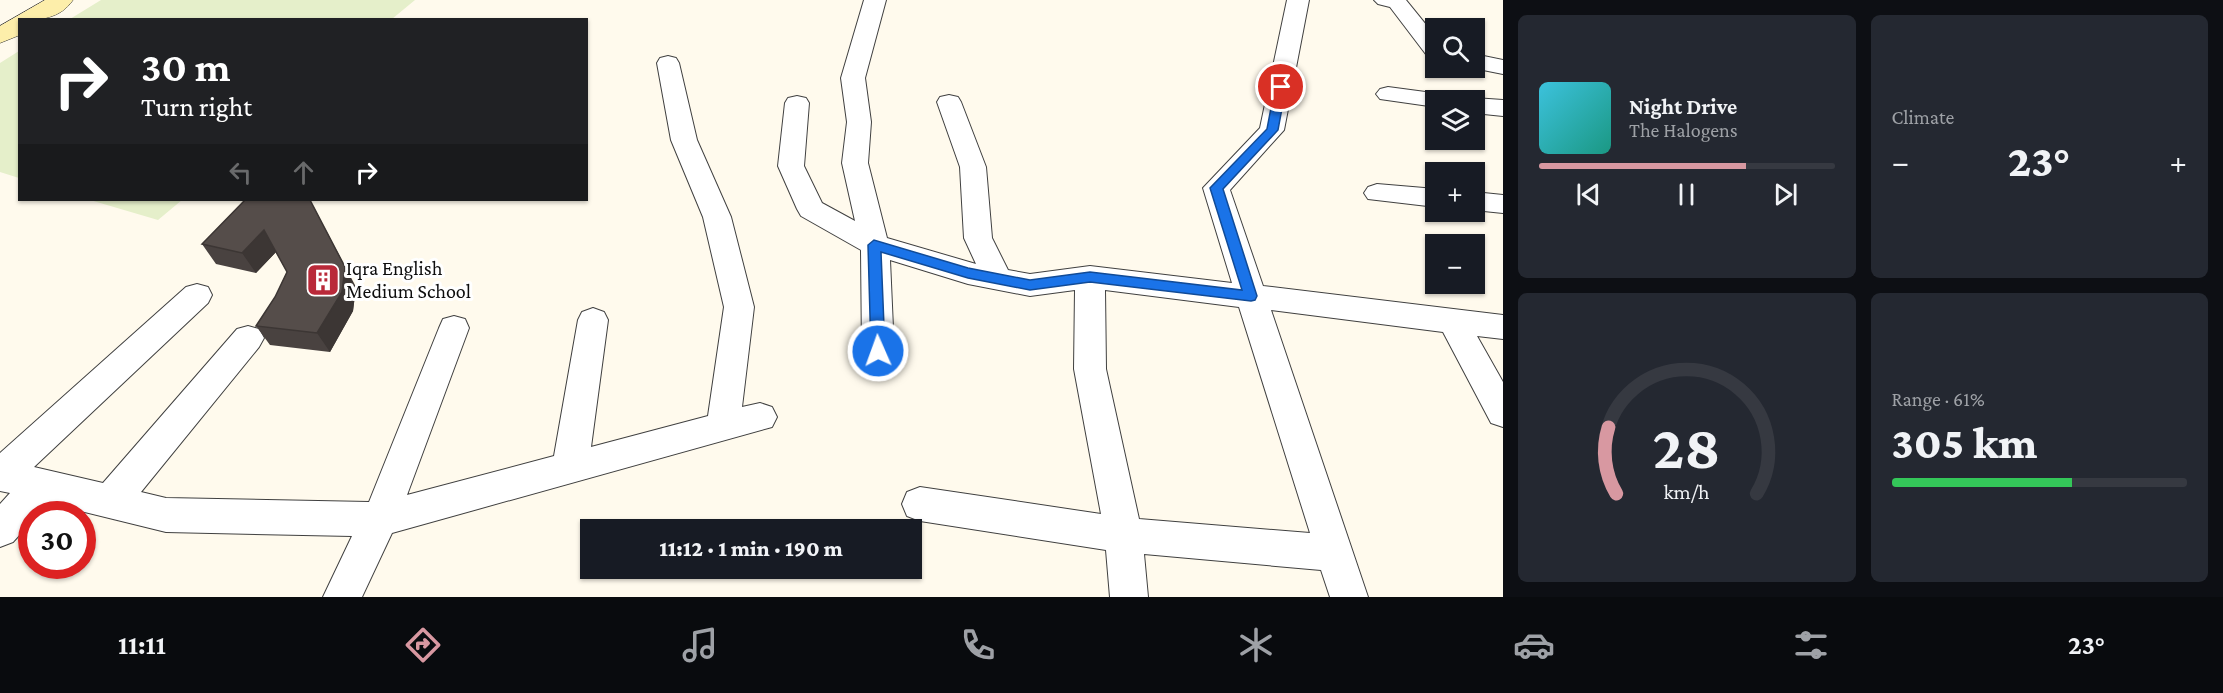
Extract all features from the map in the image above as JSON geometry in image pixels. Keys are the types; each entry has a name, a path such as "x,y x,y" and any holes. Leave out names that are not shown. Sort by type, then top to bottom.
{"main road":[{"path":"31,18 61,0"},
{"path":"0,36 18,25"}],"street":[{"path":"875,0 867,22 854,78 859,122 855,163 874,245 878,351"},
{"path":"1298,0 1272,130 1216,188 1349,597"},
{"path":"1385,0 1397,3 1425,38"},
{"path":"668,63 684,140 717,217 739,307 724,426"},
{"path":"1485,63 1503,67"},
{"path":"1389,94 1425,98"},
{"path":"949,102 973,167 978,238 998,279"},
{"path":"797,103 791,166 811,209 874,245 968,273 1030,285 1090,277 1503,327"},
{"path":"1485,106 1503,108"},
{"path":"1377,193 1425,197"},
{"path":"1485,202 1503,204"},
{"path":"1090,277 1090,369 1124,535 1129,597"},
{"path":"0,475 198,296"},
{"path":"570,468 593,320"},
{"path":"1453,321 1503,413"},
{"path":"342,597 380,519 454,328"},
{"path":"110,502 248,338"},
{"path":"0,475 166,515 380,519 760,417"},
{"path":"0,530 41,485"},
{"path":"920,504 1124,535 1333,553"}],"green space":[{"path":"101,0 415,0 393,18 72,18"},
{"path":"18,52 18,178 0,172 0,63"},
{"path":"93,201 181,201 158,220"}],"building":[{"name":"Iqra English Medium School","path":"244,201 311,201 345,267 342,292 317,333 256,326 275,297 287,272 264,230 242,253 202,244"}],"place":[{"name":"Iqra English Medium School","path":"323,280"}],"route":[{"path":"878,351 874,245 968,273 1030,285 1090,277 1251,296 1216,188 1272,130 1281,87"}]}
